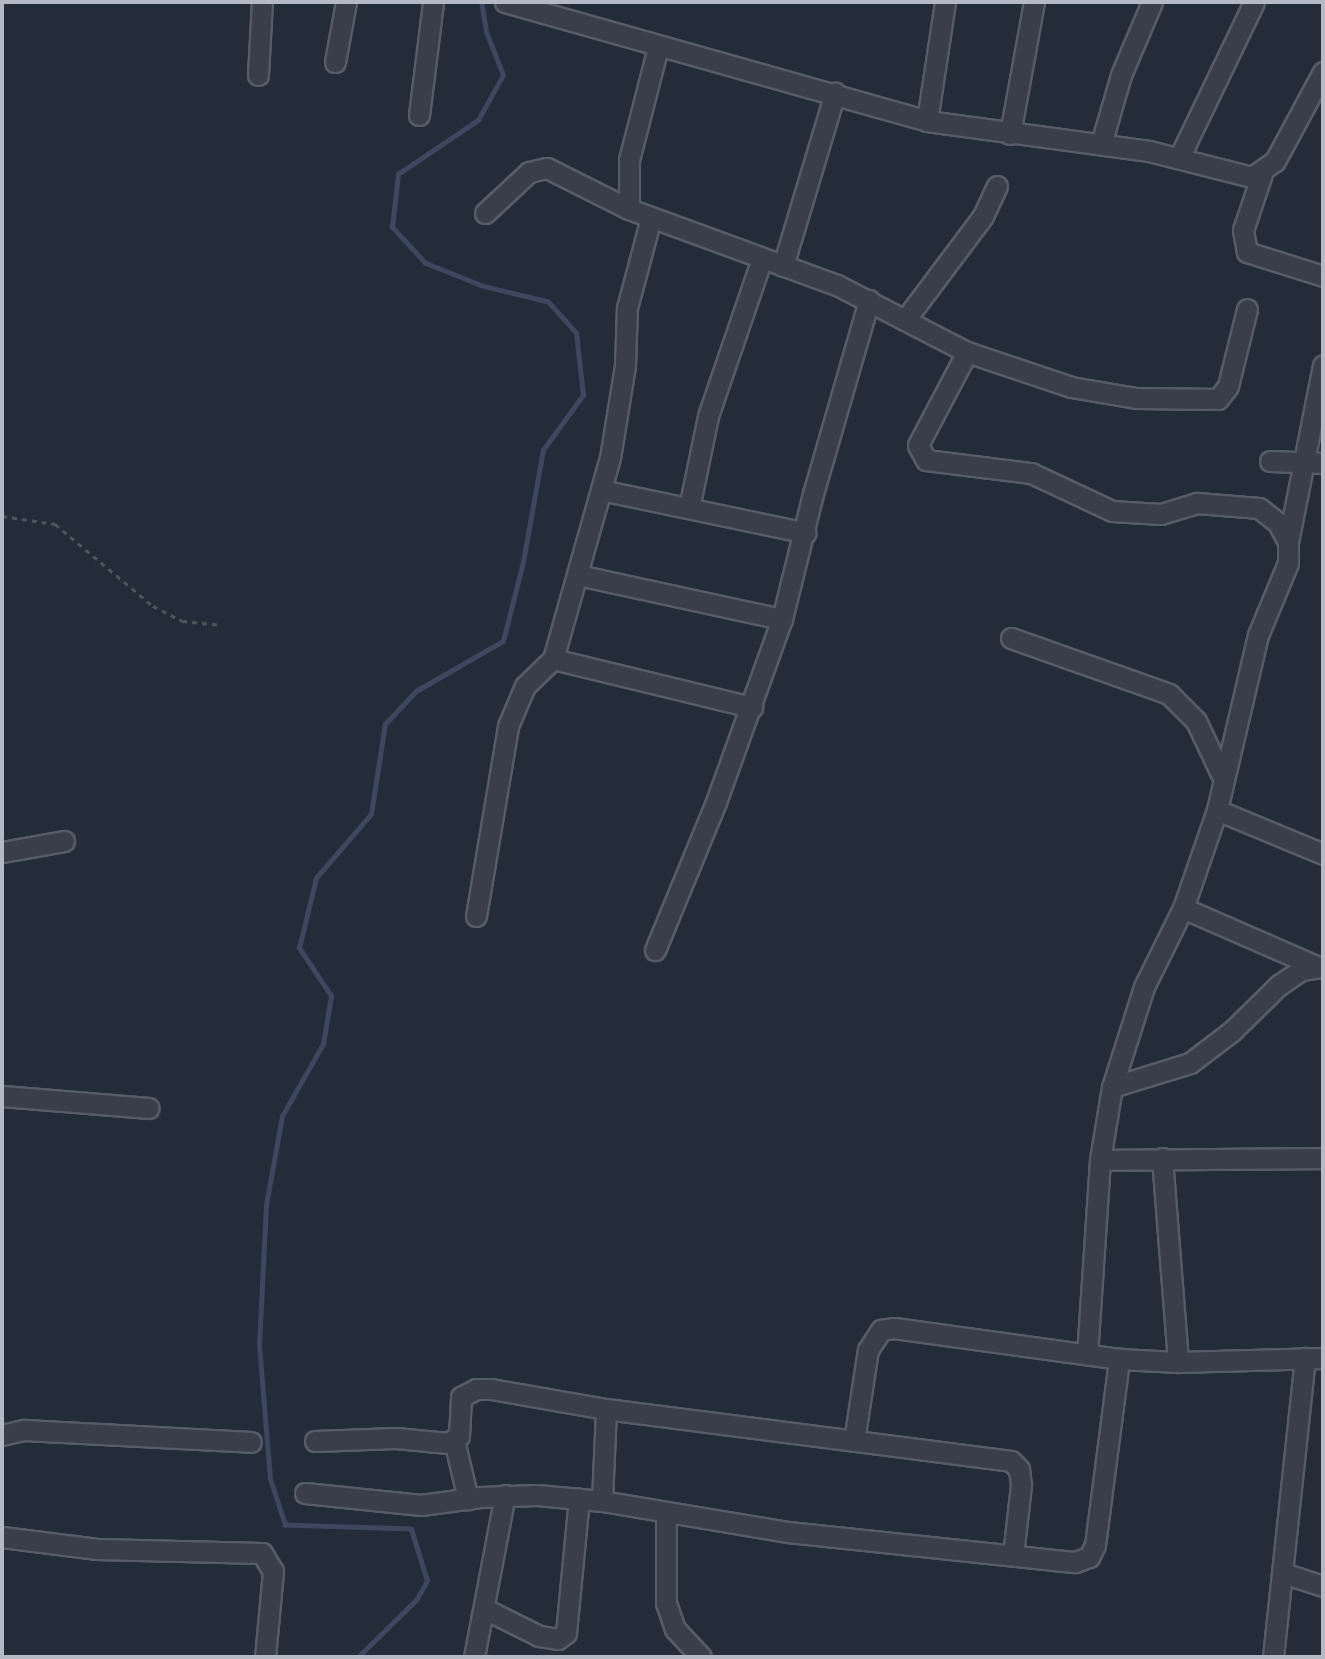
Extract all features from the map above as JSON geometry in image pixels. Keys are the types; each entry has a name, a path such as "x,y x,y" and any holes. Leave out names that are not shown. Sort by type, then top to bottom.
{"street":[{"path":"258,75 261,2"},
{"path":"335,62 346,2"},
{"path":"419,115 433,2"},
{"path":"506,2 927,121 1101,144 1179,158 1242,176 1262,174"},
{"path":"927,121 945,2"},
{"path":"1010,134 1034,2"},
{"path":"1101,144 1121,75 1152,2"},
{"path":"1179,158 1254,2"},
{"path":"629,209 629,160 658,47"},
{"path":"1323,72 1275,161 1262,174 1243,230 1247,252 1323,276"},
{"path":"783,266 835,93"},
{"path":"485,213 529,172 547,167 629,209 869,300 967,352 1071,387 1136,398 1209,402 1228,386 1247,309"},
{"path":"905,320 983,216 997,186"},
{"path":"476,916 498,762 508,726 525,686 552,659 601,490 618,414 627,308 651,218"},
{"path":"690,508 708,416 762,258"},
{"path":"655,950 752,706 782,619 806,533 813,494 869,300"},
{"path":"967,352 918,445 926,460 1031,473 1112,511 1160,514 1198,503 1259,508 1278,523 1288,541"},
{"path":"1087,1355 1100,1160 1112,1087 1144,987 1183,908 1217,810 1258,635 1288,563 1288,541 1314,462 1323,365"},
{"path":"1270,461 1314,462"},
{"path":"601,490 806,533"},
{"path":"578,575 782,619"},
{"path":"1011,638 1169,694 1196,721 1223,778"},
{"path":"552,659 752,706"},
{"path":"1217,810 1323,854"},
{"path":"2,852 64,841"},
{"path":"1183,908 1320,966"},
{"path":"1112,1087 1190,1063 1216,1045 1279,985 1320,966"},
{"path":"2,1096 149,1108"},
{"path":"1162,1158 1178,1362"},
{"path":"1100,1160 1323,1158"},
{"path":"854,1441 866,1387 868,1350 881,1330 894,1328 1119,1359 1178,1362 1314,1358 1273,1657"},
{"path":"305,1493 421,1505 505,1494 602,1501 788,1532 1075,1562 1092,1553 1119,1359"},
{"path":"468,1499 454,1440 460,1430 461,1397 476,1389 1017,1464 1021,1485 1013,1555"},
{"path":"602,1501 606,1409"},
{"path":"2,1435 24,1430 251,1442"},
{"path":"315,1441 454,1440"},
{"path":"474,1657 505,1494"},
{"path":"485,1609 539,1636 558,1639 566,1633 579,1499"},
{"path":"666,1513 666,1603 676,1629 701,1657"},
{"path":"2,1537 97,1549 262,1553 273,1572 265,1657"},
{"path":"1283,1573 1323,1586"}],"path":[{"path":"2,516 55,524 153,606 182,621 222,625"}],"waterway":[{"path":"358,1657 416,1600 427,1581 411,1529 285,1525 270,1479 259,1344 266,1205 282,1116 323,1044 331,996 299,948 316,878 371,814 385,724 416,691 503,641 523,562 543,450 583,395 576,333 548,302 482,286 425,263 392,227 398,174 478,120 503,75 486,32 481,2"}]}
